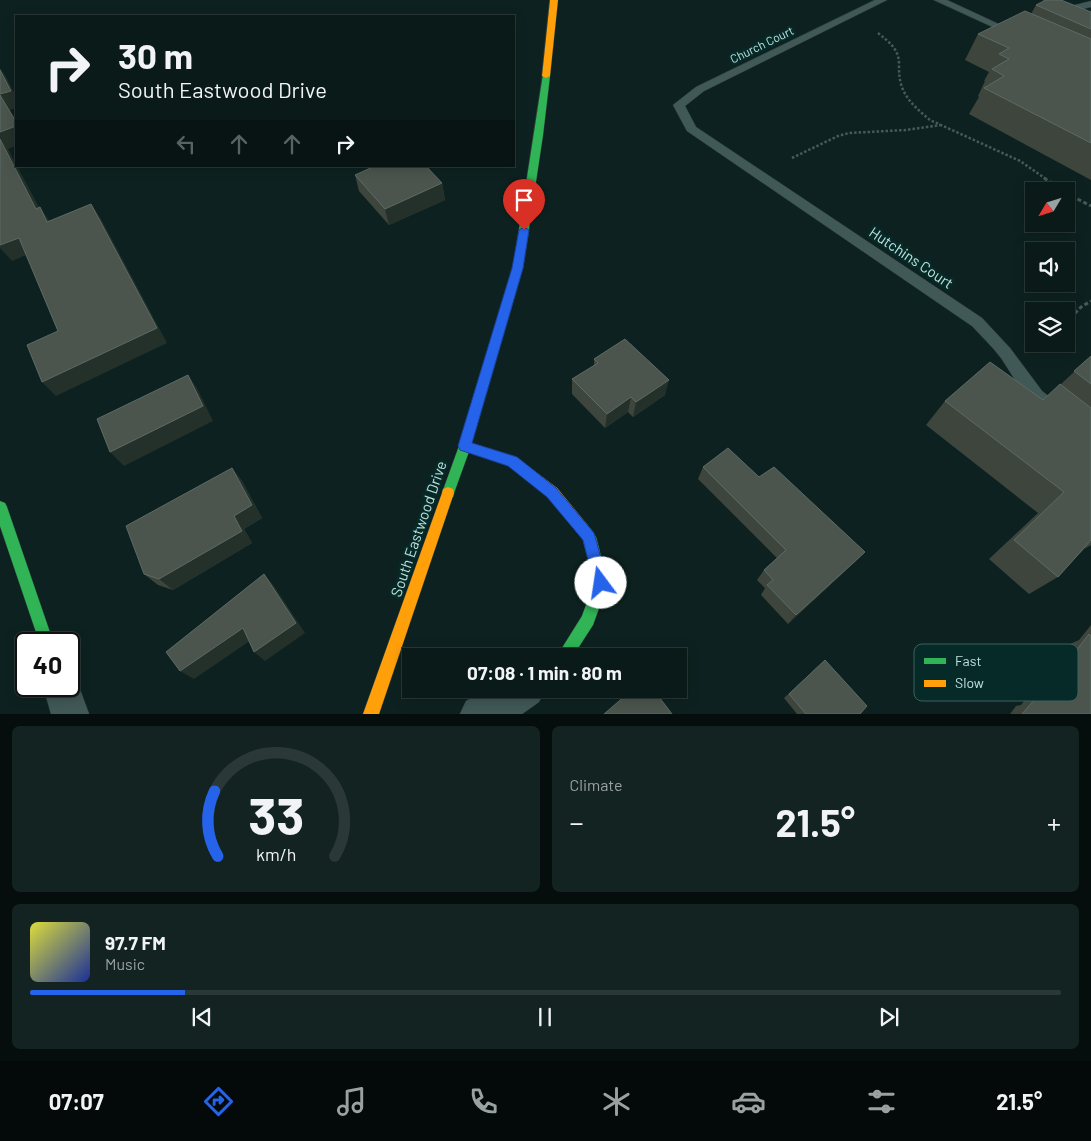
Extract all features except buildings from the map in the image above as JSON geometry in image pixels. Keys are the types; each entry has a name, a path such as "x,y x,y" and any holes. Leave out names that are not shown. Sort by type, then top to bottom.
{"main road":[{"name":"South Eastwood Drive","path":"371,714 464,446 518,268 539,135 554,0"},
{"path":"464,446 512,461 552,492 589,537 601,583 588,620 569,648"},
{"path":"0,507 43,632"}],"street":[{"path":"65,697 70,714"},
{"path":"479,714 514,698"}],"lane":[{"name":"Church Court","path":"691,129 679,105 700,89 882,0"},
{"path":"939,0 1020,36"},
{"path":"1048,0 1070,8 1091,4"},
{"name":"Hutchins Court","path":"691,129 977,322 1005,352 1036,396 1060,414"}],"path":[{"path":"878,33 897,51 900,62 899,77 913,106 930,120 1020,162 1050,182"},
{"path":"792,158 838,136 849,133 906,130 942,125"},
{"path":"1075,197 1091,206"},
{"path":"1075,313 1091,301"}],"traffic: fast":[{"path":"448,493 465,446 518,268 539,135 546,76"},
{"path":"0,507 43,632"},
{"path":"569,648 588,620 601,583 589,537 585,532"}],"traffic: slow":[{"path":"546,76 554,0"},
{"path":"465,446 512,461 552,492 585,532"},
{"path":"371,714 448,493"}],"route":[{"path":"524,230 518,268 464,446 512,461 552,492 589,537 601,583"}]}
